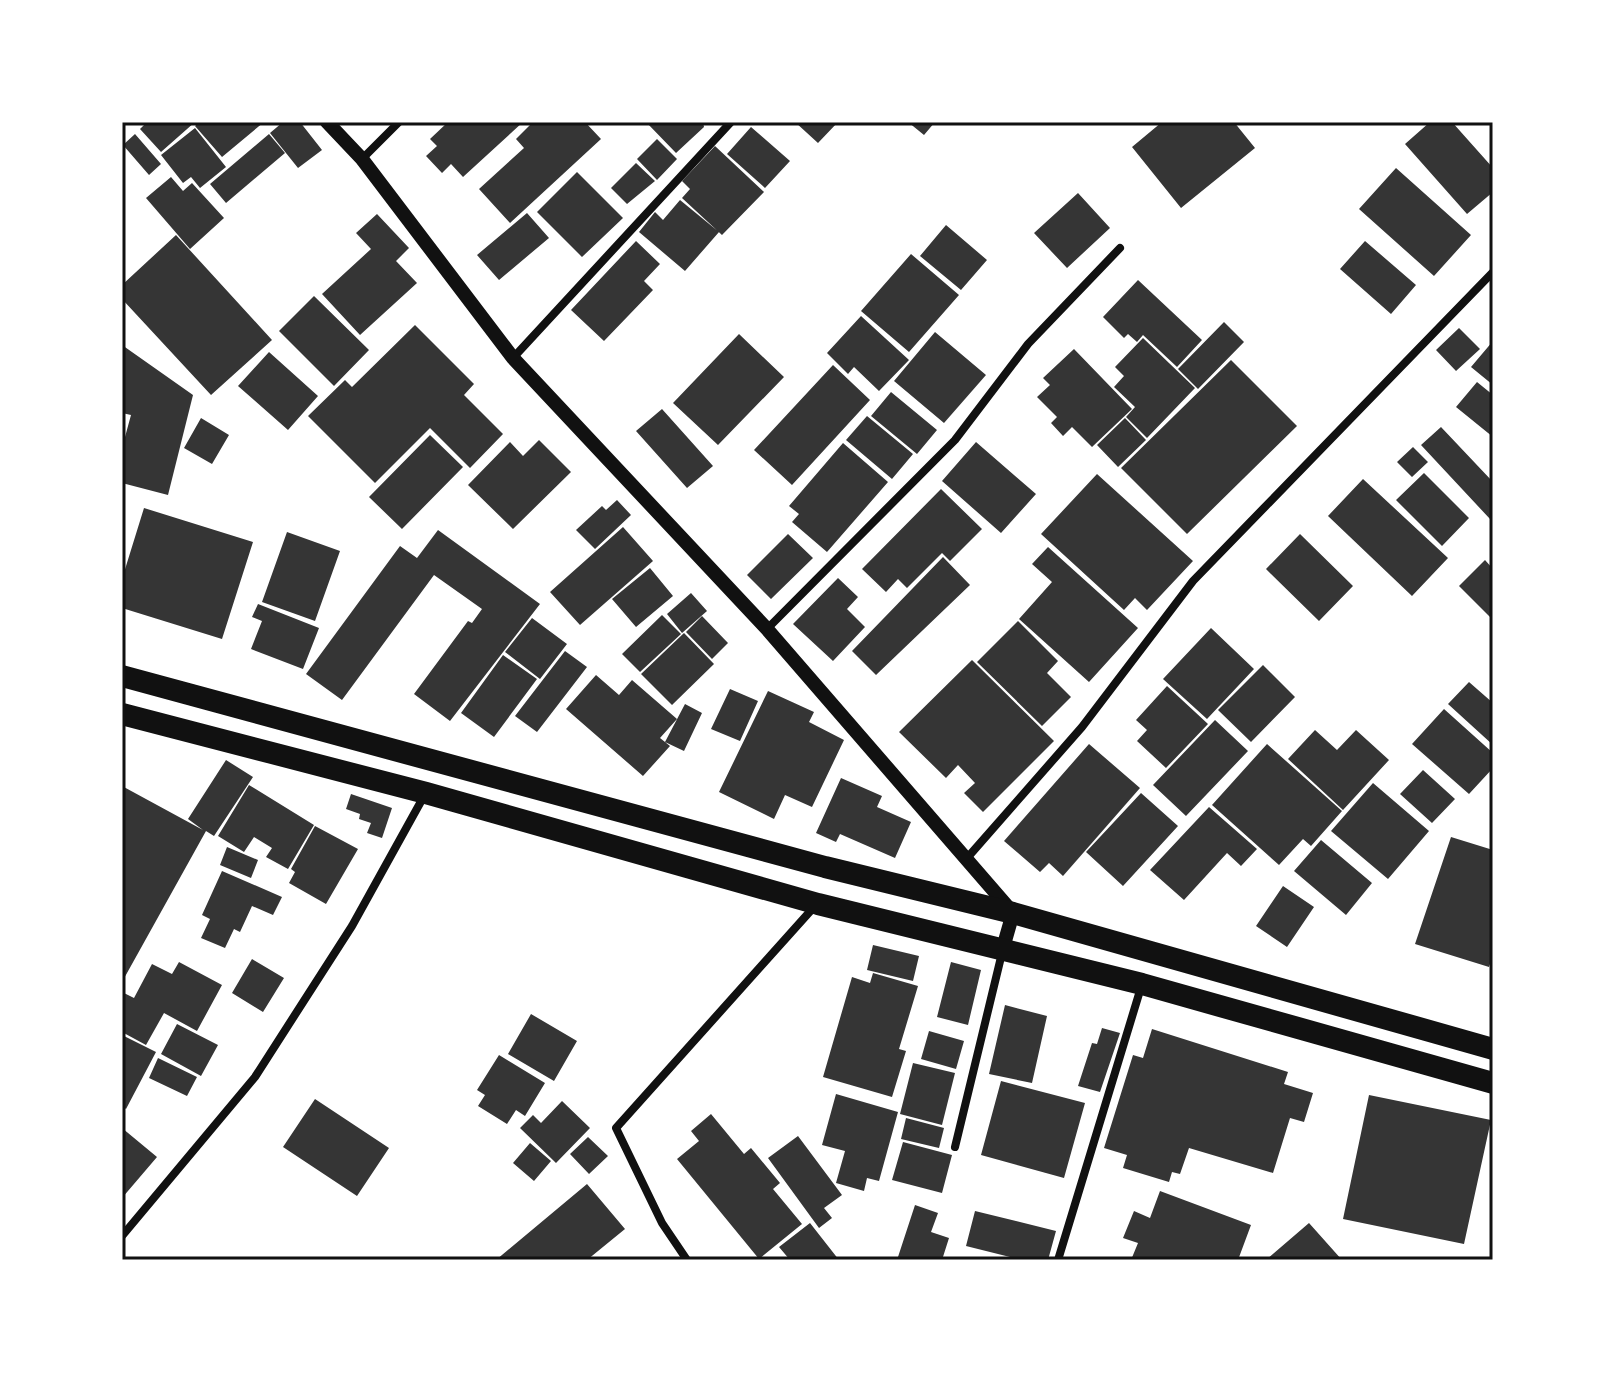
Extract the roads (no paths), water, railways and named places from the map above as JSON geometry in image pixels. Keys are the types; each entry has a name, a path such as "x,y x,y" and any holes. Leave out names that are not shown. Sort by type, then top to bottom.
{"highway":[{"path":"122,676 825,867 1013,913 1493,1049"},
{"path":"122,714 426,793 818,904 1142,984 1493,1083"}],"street":[{"path":"327,122 362,159 513,358 767,629 968,857 1013,913 955,1147"},
{"path":"362,159 399,122"},
{"path":"513,358 731,122"},
{"path":"767,629 955,440 1028,344 1120,248"},
{"path":"968,857 1082,727 1193,581 1493,272"},
{"path":"122,1236 255,1077 352,926 426,793"},
{"path":"687,1260 662,1223 616,1128 818,904"},
{"path":"1058,1260 1142,984"}]}
